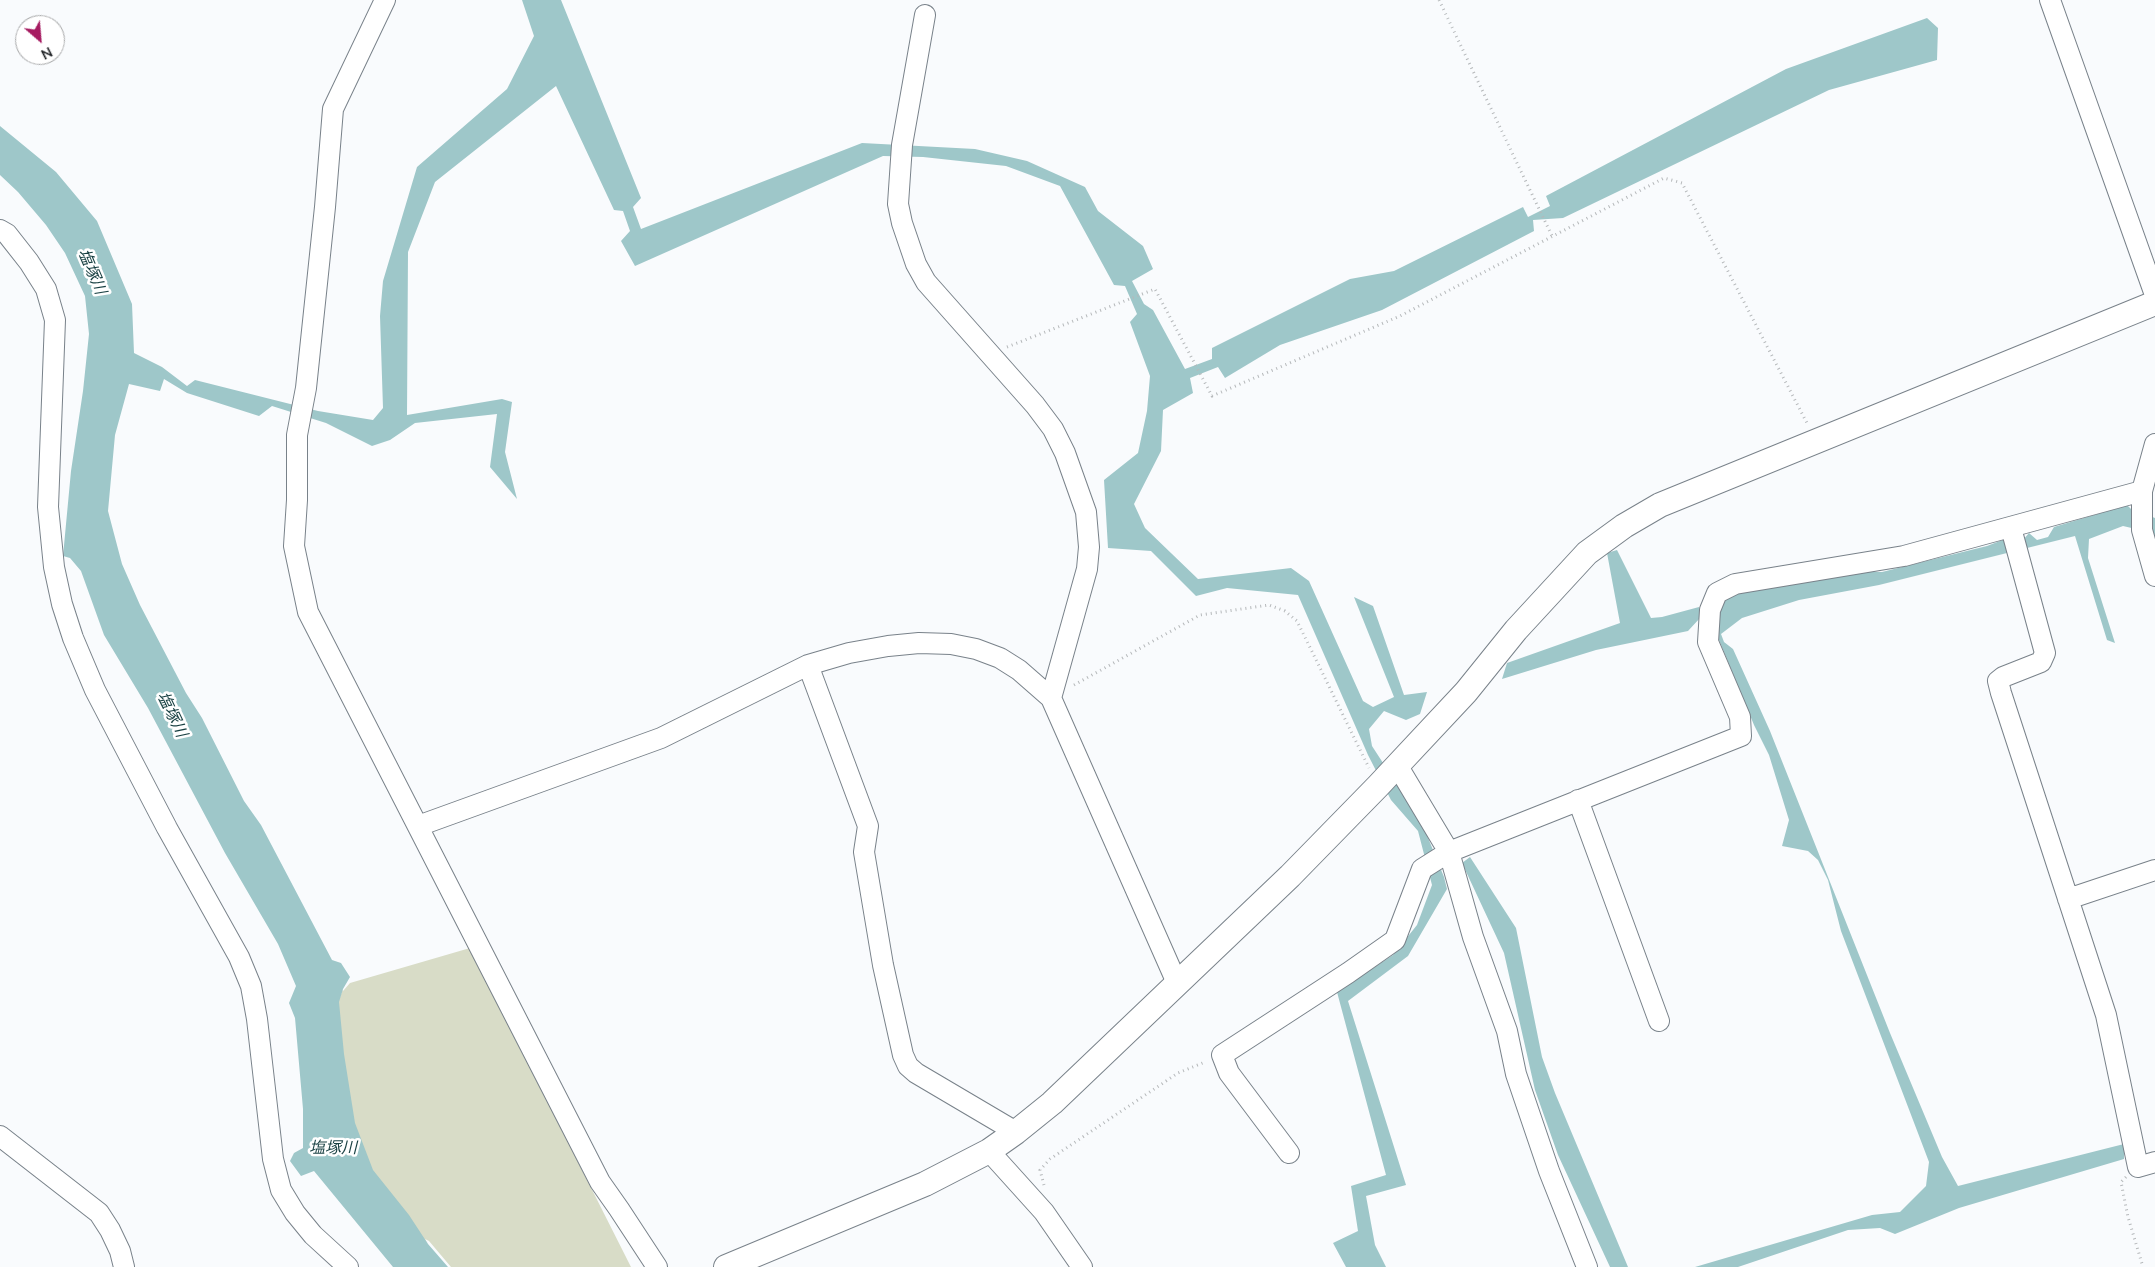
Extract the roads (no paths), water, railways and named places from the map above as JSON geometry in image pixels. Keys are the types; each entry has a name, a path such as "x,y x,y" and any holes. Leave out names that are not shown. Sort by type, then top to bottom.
{"street":[{"path":"385,0 333,109 325,208 308,369 297,435 294,546 308,612 600,1182 657,1267"},
{"path":"2050,0 2155,295"},
{"path":"925,15 902,145 898,204 902,223 916,264 926,282 1036,405 1053,429 1065,453 1086,512 1089,548 1087,569 1051,698"},
{"path":"0,230 7,234 29,262 46,289 55,320 48,507 54,567 62,604 73,638 95,690 167,828 239,957 251,986 257,1019 273,1158 281,1190 295,1213 313,1235 348,1267"},
{"path":"726,1267 925,1184 989,1151 1016,1132 1052,1102 1290,876 1466,692 1516,630 1587,553 1624,526 1660,505 2155,303"},
{"path":"2154,452 2142,490 2142,530 2155,576"},
{"path":"1289,1153 1229,1074 1222,1055 1395,940 1422,869 1449,852 1742,736 1740,717 1708,642 1710,610 1717,593 1735,584 1904,556 2011,528 2142,490"},
{"path":"2011,528 2044,653 2041,662 2003,676 1998,681 2106,1015 2146,1165"},
{"path":"418,826 662,738 808,665 849,653 919,643 951,644 976,649 1000,658 1019,670 1051,698 1177,983"},
{"path":"808,665 868,826 864,852 882,965 903,1055 908,1066 916,1073 1016,1132"},
{"path":"1398,765 1449,852 1473,937 1507,1032 1516,1074 1549,1171 1587,1267"},
{"path":"1578,800 1659,1021"},
{"path":"2068,899 2155,870"},
{"path":"0,1136 99,1213 120,1251 124,1267"},
{"path":"989,1151 1044,1212 1082,1267"}],"water":[{"name":"塩塚川","path":"522,0 561,0 641,198 633,207 641,229 862,143 975,149 1027,161 1085,187 1098,211 1143,246 1153,269 1132,281 1144,304 1153,310 1185,369 1212,359 1212,348 1350,279 1394,271 1523,207 1528,217 1550,206 1546,196 1786,69 1927,18 1938,28 1937,60 1829,90 1563,218 1533,220 1534,231 1382,310 1280,345 1225,378 1218,367 1190,378 1193,393 1163,410 1161,451 1134,504 1145,528 1198,579 1291,568 1309,581 1363,701 1373,707 1394,697 1354,597 1373,606 1404,695 1427,692 1420,714 1406,720 1384,711 1369,729 1372,746 1422,823 1447,889 1408,956 1348,1001 1406,1185 1366,1196 1375,1245 1386,1267 1346,1267 1333,1243 1358,1231 1351,1186 1386,1175 1337,992 1393,955 1417,925 1432,885 1418,831 1391,800 1368,755 1298,595 1227,588 1196,596 1151,551 1108,548 1104,480 1138,453 1147,411 1150,376 1130,322 1137,314 1125,286 1114,285 1060,186 1006,166 923,157 883,156 635,266 621,241 630,231 623,211 614,210 556,86 435,182 408,252 407,415 502,399 512,402 505,452 517,499 490,467 497,414 415,423 390,440 372,446 326,423 272,406 259,416 187,393 164,379 160,391 129,384 115,435 108,511 122,564 140,605 186,693 202,718 244,801 261,825 332,960 341,963 350,977 343,989 339,1002 344,1054 355,1123 373,1170 409,1215 428,1244 448,1267 393,1267 314,1171 301,1176 290,1161 294,1153 303,1148 303,1109 295,1018 289,1003 296,986 278,944 225,853 148,708 104,635 81,571 70,558 63,556 71,471 89,334 85,296 65,253 46,225 18,192 0,175 0,126 56,172 97,221 132,304 134,353 162,367 187,386 195,380 318,411 373,420 383,408 380,316 383,281 417,167 507,89 534,36"},
{"path":"2127,505 2131,509 2155,518 2155,539 2153,533 2123,526 2089,539 2088,558 2115,643 2107,640 2075,536 1879,585 1799,600 1742,618 1721,634 1724,642 1733,649 1770,731 1890,1033 1942,1157 1958,1186 2124,1144 2124,1159 1959,1208 1895,1234 1880,1228 1848,1230 1738,1267 1695,1267 1872,1215 1900,1212 1926,1186 1929,1162 1841,931 1828,880 1818,860 1808,851 1782,846 1789,820 1769,755 1754,725 1719,640 1716,623 1724,599 1738,592 1848,571 1882,572 1987,546 2005,539 2023,540 2029,533 2037,540 2048,537 2054,527"},
{"path":"1617,550 1651,618 1699,607 1700,618 1688,631 1596,650 1502,679 1507,663 1620,623 1607,553"},
{"path":"1470,857 1516,928 1542,1057 1555,1093 1628,1267 1610,1267 1558,1155 1535,1090 1504,953 1462,863"}]}
